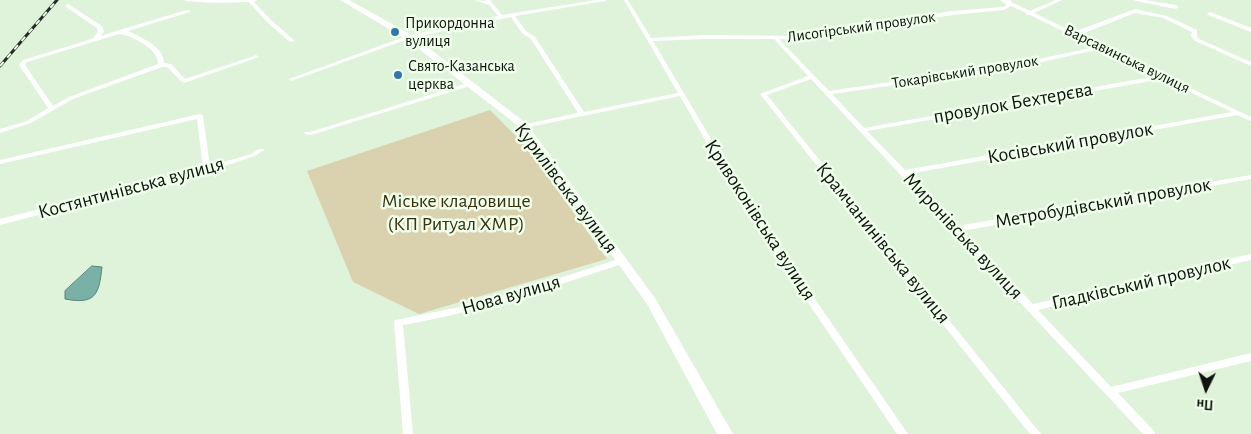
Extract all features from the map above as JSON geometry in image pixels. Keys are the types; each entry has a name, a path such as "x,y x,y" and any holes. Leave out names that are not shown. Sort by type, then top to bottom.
{"main road":[{"name":"Курилівська вулиця","path":"344,0 409,37 524,126 651,301 722,433"}],"street":[{"path":"186,0 253,0 268,20 292,41"},
{"path":"476,0 488,2 502,17"},
{"path":"292,79 409,37 512,15 605,0"},
{"name":"Кривоконівська вулиця","path":"626,0 747,206 903,434"},
{"path":"1028,14 1060,0"},
{"path":"1135,11 1135,0 1176,8"},
{"name":"Лисогірський провулок","path":"650,40 706,37 799,38 952,13 1004,8 1008,6 1006,1"},
{"name":"Варсавинська вулиця","path":"1006,1 1028,14 1075,34 1251,119"},
{"path":"68,6 100,27 101,32 94,40"},
{"path":"52,109 22,65 24,61 188,11"},
{"path":"1075,34 1135,11 1182,23 1195,31 1194,36 1197,40 1251,64"},
{"path":"1210,14 1251,30"},
{"path":"512,15 524,32 533,38 580,113"},
{"path":"118,33 126,32 160,53 163,60 161,65"},
{"name":"Миронівська вулиця","path":"776,39 1150,434"},
{"name":"Токарівський провулок","path":"827,93 1020,65 1102,47"},
{"path":"0,131 29,122 72,98 161,65 169,65 184,81 256,57"},
{"name":"Крамчанинівська вулиця","path":"812,77 763,94 1036,434"},
{"name":"провулок Бехтерєва","path":"862,130 1163,77"},
{"path":"307,133 309,134 471,84"},
{"path":"524,126 580,113 682,94"},
{"name":"Косівський провулок","path":"903,173 1237,113"},
{"path":"0,162 200,116 207,168"},
{"name":"Костянтинівська вулиця","path":"0,222 207,168 253,155 261,150"},
{"name":"Метробудівський провулок","path":"956,229 1251,178"},
{"name":"Гладківський провулок","path":"1031,308 1251,257"},
{"name":"Нова вулиця","path":"408,434 398,322 434,317 517,296 622,261"},
{"path":"1110,391 1251,357"}],"green space":[{"name":"Міське кладовище (КП Ритуал ХМР)","path":"490,110 524,144 607,259 419,314 353,282 307,171"}],"water":[{"path":"92,266 102,267 97,291 94,295 90,299 83,300 65,299 65,291"}],"railway":[{"path":"0,66 57,0"}],"place":[{"name":"Прикордонна вулиця","path":"395,32"},
{"name":"Свято-Казанська церква","path":"398,75"}]}
